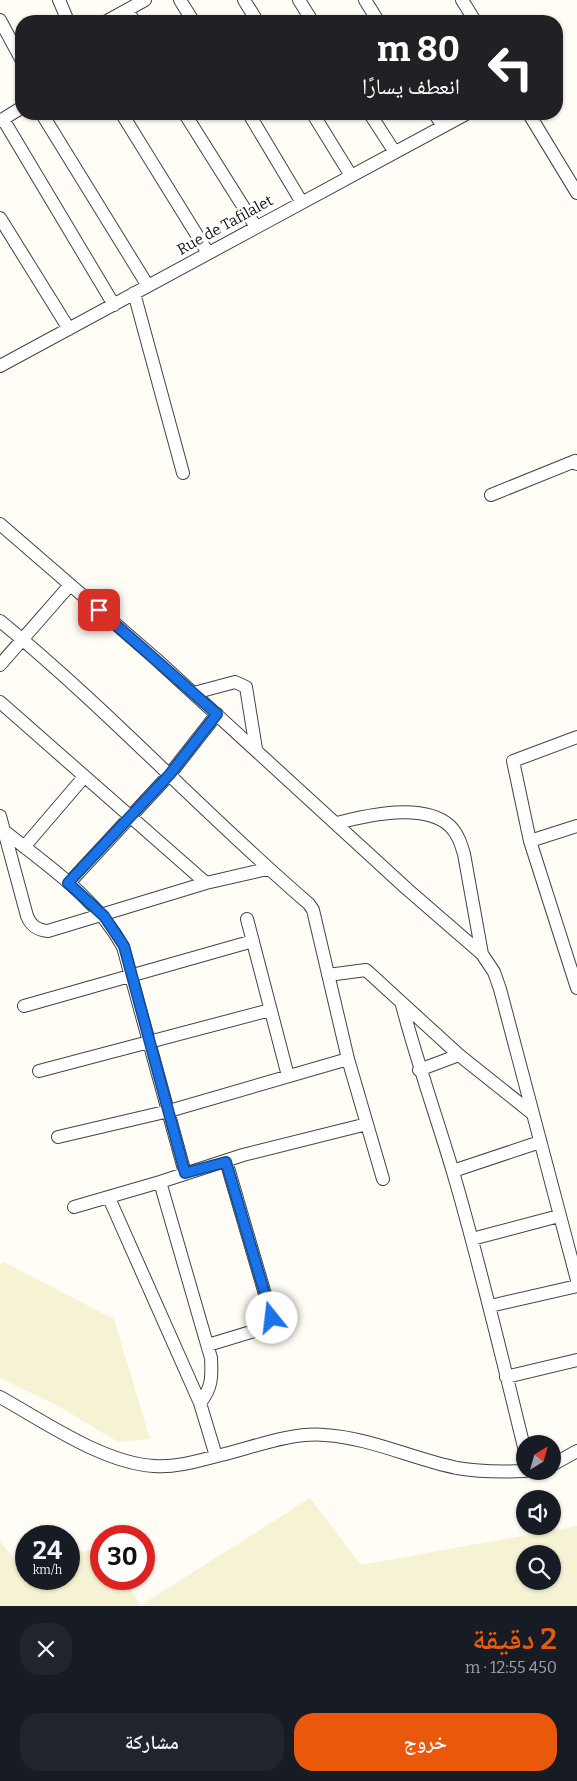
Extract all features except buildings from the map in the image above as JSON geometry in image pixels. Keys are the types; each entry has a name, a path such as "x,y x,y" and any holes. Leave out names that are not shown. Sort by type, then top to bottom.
{"street":[{"path":"59,0 65,15"},
{"path":"132,15 145,0"},
{"path":"180,0 189,15"},
{"path":"244,0 253,15"},
{"path":"299,0 308,15"},
{"path":"365,0 374,15"},
{"path":"462,0 471,15"},
{"path":"0,20 15,48"},
{"path":"15,112 2,120 114,304"},
{"path":"46,120 148,286"},
{"path":"126,120 208,253"},
{"path":"189,120 256,226"},
{"path":"252,120 301,202"},
{"path":"317,120 350,174"},
{"path":"374,120 394,151"},
{"name":"Rue de Tafilalet","path":"0,366 394,151 438,120"},
{"path":"533,120 577,193"},
{"path":"0,218 69,329"},
{"path":"134,294 183,473"},
{"path":"491,495 575,461 577,464"},
{"path":"0,524 194,693 337,822 407,889 482,954 494,972 500,989 577,1280"},
{"path":"0,665 70,585"},
{"path":"0,621 170,774 313,910 348,1059 383,1179"},
{"path":"194,693 235,682 246,687 256,749"},
{"path":"0,702 206,883"},
{"path":"68,883 170,774 217,714"},
{"path":"577,736 513,761 530,841 577,988"},
{"path":"24,847 84,777"},
{"path":"337,822 376,814 403,812 438,818 451,827 459,839 464,854 482,954"},
{"path":"0,816 30,923 40,931 48,932 206,883 268,868"},
{"path":"530,841 577,826"},
{"path":"3,830 68,883 104,916 124,946 185,1173"},
{"path":"247,919 288,1076"},
{"path":"24,1006 253,941"},
{"path":"328,975 366,970 459,1055 533,1114"},
{"path":"402,1004 419,1070 472,1239 521,1435"},
{"path":"39,1071 270,1010"},
{"path":"419,1070 459,1055"},
{"path":"58,1137 169,1111 348,1059"},
{"path":"74,1207 226,1162 243,1155 367,1124"},
{"path":"452,1171 540,1142"},
{"path":"208,1345 264,1328 268,1326 272,1318 226,1162"},
{"path":"160,1182 208,1345 212,1378 210,1390 200,1403"},
{"path":"109,1198 200,1403 216,1456"},
{"path":"472,1239 559,1216"},
{"path":"490,1306 577,1286"},
{"path":"506,1377 577,1360"},
{"path":"0,1398 102,1453 132,1464 157,1467 216,1456 298,1436 324,1434 356,1439 456,1468 486,1472 516,1471"},
{"path":"561,1460 577,1451"}],"shaded area":[{"path":"4,1262 114,1319 150,1439 118,1442 58,1406 0,1378 0,1264"},
{"path":"310,1498 361,1565 527,1535 561,1535 561,1529 577,1526 577,1606 0,1606 0,1541 15,1560 15,1590 80,1590 80,1552 90,1550 90,1590 131,1590 141,1605"}],"route":[{"path":"99,610 217,714 170,774 68,883 112,925 124,946 185,1173 226,1162 272,1318"}]}
